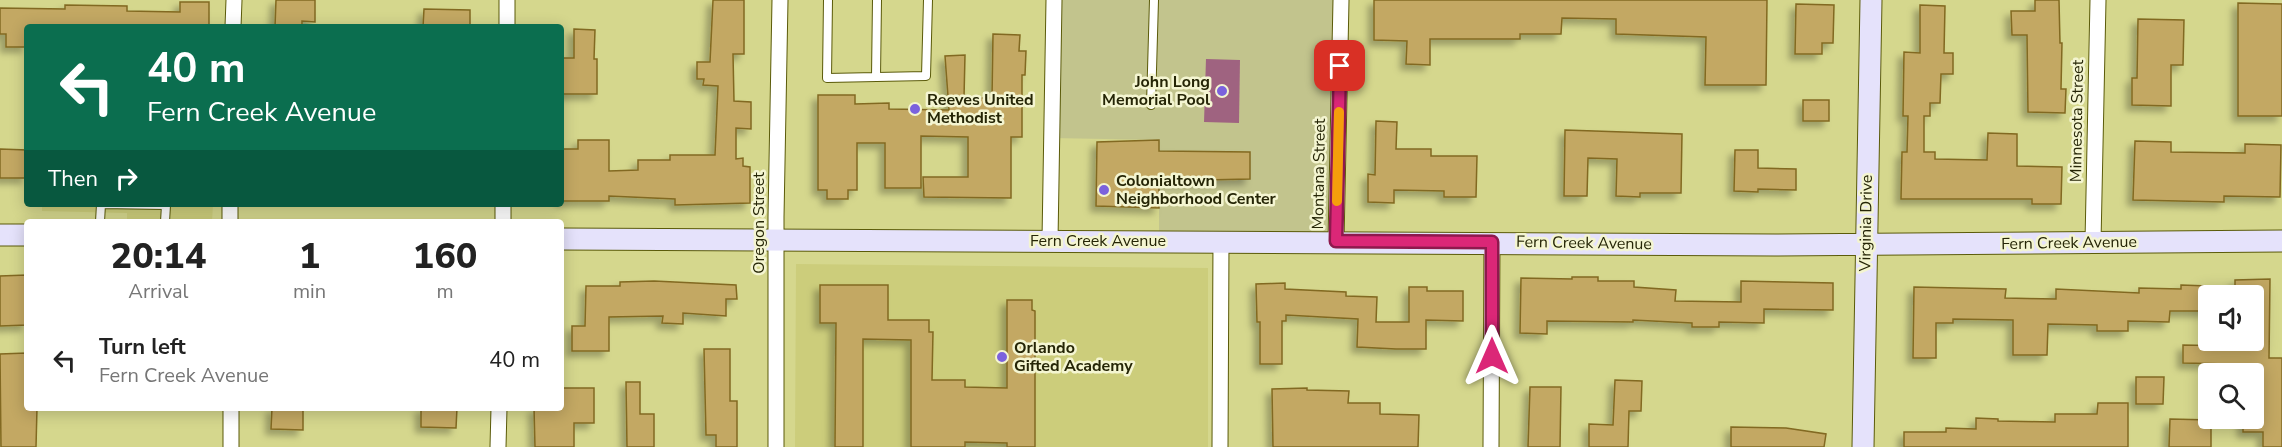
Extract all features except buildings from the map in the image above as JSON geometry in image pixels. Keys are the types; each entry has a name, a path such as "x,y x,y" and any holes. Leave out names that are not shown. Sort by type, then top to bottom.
{"street":[{"path":"233,24 234,0"},
{"path":"507,0 507,24"},
{"name":"Oregon Street","path":"776,447 776,241 780,0"},
{"path":"1050,240 1054,0"},
{"name":"Montana Street","path":"1336,241 1341,0"},
{"name":"Virginia Drive","path":"1863,447 1870,0"},
{"name":"Minnesota Street","path":"2093,242 2098,0"},
{"path":"0,235 24,235"},
{"name":"Fern Creek Avenue","path":"564,240 1336,241 1866,245 2282,241"},
{"path":"1220,447 1221,241"},
{"path":"1491,447 1492,242"},
{"path":"231,411 231,447"},
{"path":"498,447 499,411"}],"lane":[{"path":"828,0 827,78 926,76 928,0"},
{"path":"876,77 877,0"},
{"path":"1151,105 1154,0"}],"shaded area":[{"name":"John Long Memorial Pool","path":"1206,59 1240,60 1239,123 1204,122"},
{"path":"42,207 213,207 212,219 127,219 127,213 42,211"},
{"name":"Orlando Gifted Academy","path":"796,264 1208,268 1208,447 795,447"}],"green space":[{"path":"1054,0 1341,0 1336,241 1159,241 1159,140 1051,138"}],"slow traffic":[{"path":"1337,201 1339,112"}],"place":[{"name":"John Long Memorial Pool","path":"1222,91"},
{"name":"Reeves United Methodist","path":"915,109"},
{"name":"Colonialtown Neighborhood Center","path":"1104,190"},
{"name":"Orlando Gifted Academy","path":"1002,357"}],"route":[{"path":"1340,66 1336,241 1492,242 1492,356"}]}
